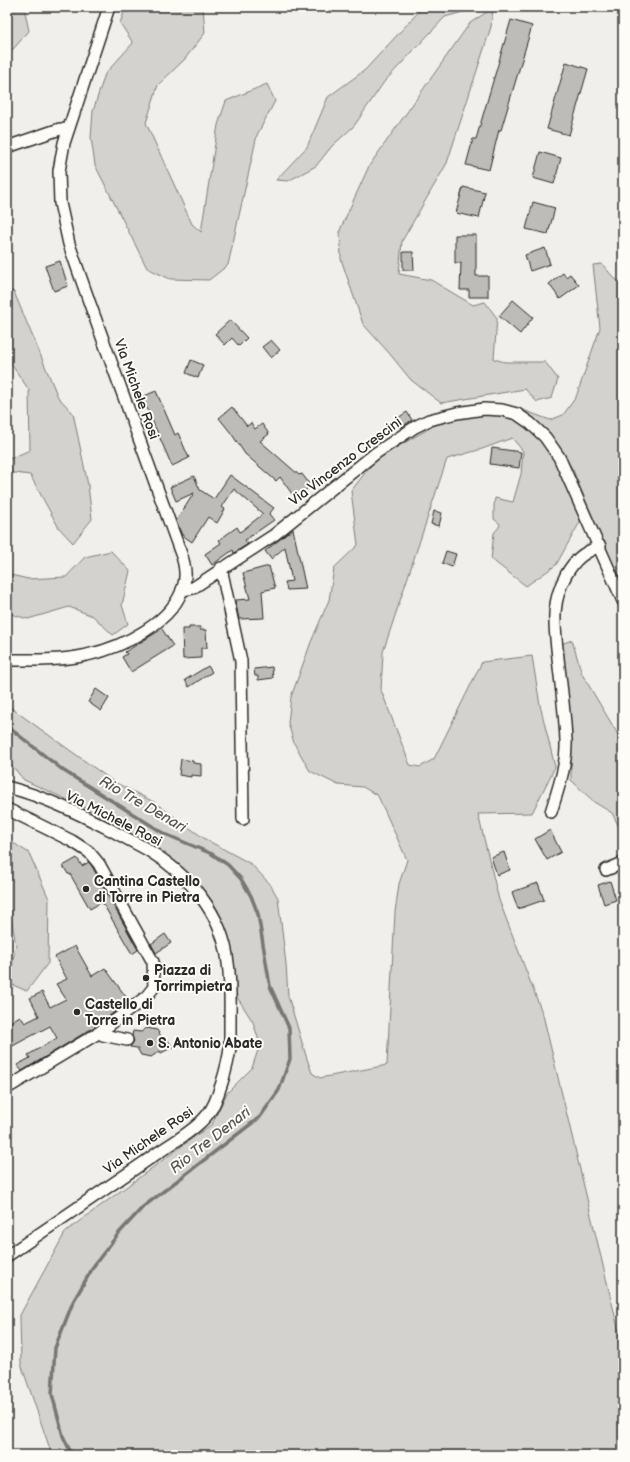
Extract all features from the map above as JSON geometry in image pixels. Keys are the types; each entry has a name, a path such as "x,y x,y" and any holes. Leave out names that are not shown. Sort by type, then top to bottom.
{"street":[{"name":"Via Michele Rosi","path":"7,660 73,657 92,654 144,632 160,620 174,604 182,590 185,574 180,551 69,244 60,203 59,181 61,155 109,7"},
{"path":"7,147 60,129 68,130"},
{"name":"Via Vincenzo Crescini","path":"182,590 193,588 221,568 274,535 399,436 429,420 457,413 484,409 502,410 517,414 530,423 545,437 560,457 623,601"},
{"path":"551,812 563,770 566,750 555,620 556,602 561,584 577,559 600,546"},
{"path":"221,568 241,661 243,819"},
{"name":"Via Michele Rosi","path":"7,787 33,794 89,819 147,850 167,863 184,877 204,900 223,938 228,963 231,997 230,1049 217,1099 214,1107 206,1117 193,1128 7,1256"},
{"path":"7,809 72,841 89,852 99,864 153,962 154,979 154,987 146,997 100,1032 7,1088"},
{"path":"606,870 623,863"},
{"path":"100,1032 103,1035 127,1040"}],"shaded area":[{"path":"7,7 24,7 29,31 7,56"},
{"path":"126,7 203,7 205,33 184,60 158,85 146,123 192,224 201,232 218,125 226,101 267,84 275,101 257,135 228,265 209,280 170,279 147,268 95,165 91,138 93,111 105,74 133,43 120,23"},
{"path":"423,7 474,7 473,9 445,17 384,82 354,126 332,146 316,166 288,181 276,180 307,147 328,97 365,70"},
{"path":"493,8 491,27 447,163 402,241 399,274 431,280 473,305 485,302 497,318 494,359 505,362 545,362 558,379 552,398 537,402 525,389 441,403 411,380 363,324 341,259 340,230 369,166 470,23"},
{"path":"602,264 614,278 623,284 623,584 606,550 573,470 562,452 522,414 523,410 550,420 563,415 576,397 600,328 593,265"},
{"path":"7,289 14,292 58,397 73,413 88,485 92,519 73,543 59,528 30,475 7,472 7,460 30,450 29,390 7,358"},
{"path":"483,413 513,415 532,428 557,458 581,520 556,565 526,586 491,559 494,533 500,524 494,519 495,498 513,502 521,474 523,451 512,438 482,449 447,459 383,652 381,690 410,765 420,767 434,759 482,662 532,656 540,705 555,767 532,813 478,814 499,900 543,1015 623,1349 623,1455 52,1455 21,1364 20,1315 66,1231 212,1124 227,1093 252,1068 260,1044 253,1022 237,997 230,942 216,907 201,887 182,868 160,852 92,811 24,780 7,760 7,705 114,782 154,802 205,839 251,864 270,884 278,898 286,964 288,996 312,1073 320,1078 387,1065 395,912 399,884 407,860 378,796 363,787 338,785 310,771 294,743 288,723 291,697 311,642 329,600 334,568 358,545 351,491 375,460 447,418"},
{"path":"111,551 130,571 122,605 128,624 113,635 93,616 69,607 28,619 7,613 7,574 28,579 66,577 85,557"},
{"path":"572,640 582,674 623,743 623,835 612,813 594,802 571,780 571,758 561,644"},
{"path":"7,839 29,853 49,899 48,963 27,991 8,983 16,945 11,917 7,914"}],"building":[{"path":"511,20 532,26 501,130 499,130 489,170 466,165 473,139 476,139"},
{"path":"566,62 588,69 569,135 547,129"},
{"path":"540,152 561,158 554,184 533,178"},
{"path":"463,187 485,192 479,218 456,213"},
{"path":"533,202 555,208 548,234 526,229"},
{"path":"455,235 476,235 476,276 488,276 488,297 469,297 469,290 460,290 461,263 455,263"},
{"path":"545,248 550,264 530,271 525,255"},
{"path":"403,252 413,252 414,270 403,270"},
{"path":"60,261 68,286 54,291 45,266"},
{"path":"563,273 566,277 570,274 579,285 560,299 549,284"},
{"path":"513,300 533,317 520,334 499,316"},
{"path":"230,320 247,338 239,346 232,338 225,345 215,334"},
{"path":"271,340 280,350 271,358 262,347"},
{"path":"191,360 203,365 198,378 186,373"},
{"path":"156,391 175,435 178,433 189,458 172,466 142,397"},
{"path":"232,407 247,426 251,423 255,429 262,424 269,434 260,441 299,475 302,474 311,486 295,498 280,477 276,481 245,454 219,418"},
{"path":"407,412 412,420 400,428 395,420"},
{"path":"492,448 521,452 519,468 490,464"},
{"path":"230,475 274,508 269,514 274,520 245,540 248,544 234,553 233,550 212,565 205,554 221,543 219,540 237,527 240,532 263,514 234,489 222,507 225,509 217,523 208,517 192,542 182,535 176,521 194,493 176,501 170,487 194,476 200,490 214,499"},
{"path":"434,511 442,513 439,526 431,524"},
{"path":"293,529 306,589 287,590 285,582 292,581 285,547 271,559 265,551"},
{"path":"446,551 456,554 452,567 442,563"},
{"path":"269,566 275,588 262,591 264,618 239,619 235,600 250,599 243,573"},
{"path":"189,627 200,627 200,630 206,630 207,648 201,648 201,658 183,659 182,629 189,629"},
{"path":"162,629 173,646 131,672 122,657 127,654 125,652"},
{"path":"208,666 212,672 189,687 185,680"},
{"path":"272,667 273,678 258,680 258,676 255,676 254,669"},
{"path":"96,689 109,698 101,711 88,702"},
{"path":"181,759 201,764 201,776 191,775 191,777 179,775"},
{"path":"550,830 561,852 547,860 535,839"},
{"path":"504,852 510,870 497,875 491,857"},
{"path":"77,858 82,866 89,862 93,868 138,950 132,954 102,902 90,909 70,874 68,874 63,866"},
{"path":"610,881 616,900 604,904 598,885"},
{"path":"538,883 544,900 518,909 512,892"},
{"path":"165,934 171,943 156,953 151,944"},
{"name":"Castello di Torre in Pietra","path":"75,946 92,976 105,968 129,1001 96,1026 22,1071 17,1065 30,1058 28,1055 57,1038 50,1026 7,1049 7,1024 20,1016 25,1023 39,1016 30,998 42,992 50,1007 66,999 56,984 67,979 55,957"},
{"name":"S. Antonio Abate","path":"147,1028 157,1030 163,1039 166,1038 173,1047 161,1053 160,1051 151,1057 141,1055 137,1048 130,1047 134,1041 132,1036 133,1031 141,1032"}],"waterway":[{"name":"Rio Tre Denari","path":"7,726 64,771 165,834 212,854 228,865 241,879 251,896 258,914 270,986 289,1028 290,1059 279,1090 260,1117 143,1207 119,1233 95,1264 73,1302 55,1348 52,1394 63,1436 72,1455"}],"place":[{"name":"Cantina Castello di Torre in Pietra","path":"86,889"},
{"name":"Piazza di Torrimpietra","path":"146,978"},
{"name":"Castello di Torre in Pietra","path":"77,1012"},
{"name":"S. Antonio Abate","path":"150,1043"}]}
